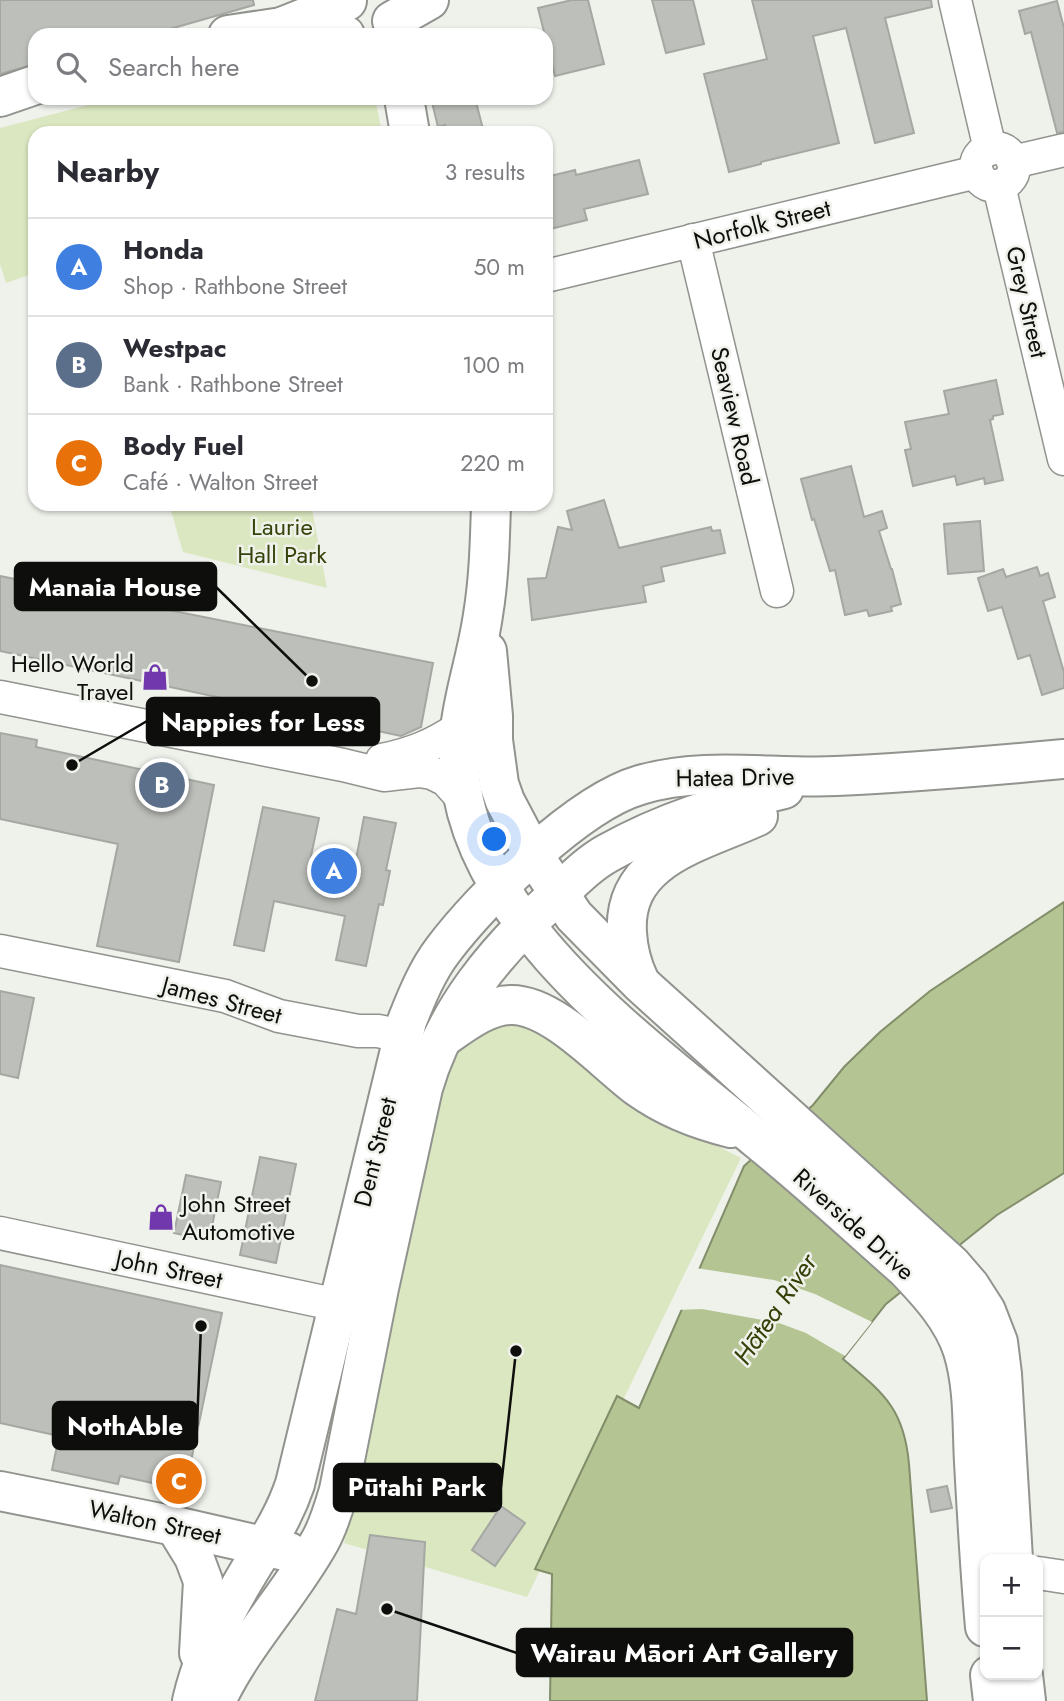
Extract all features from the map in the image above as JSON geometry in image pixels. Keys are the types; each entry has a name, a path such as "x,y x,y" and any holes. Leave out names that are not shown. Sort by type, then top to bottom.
{"main road":[{"path":"275,28 348,0"},
{"path":"345,28 342,15 348,0"},
{"path":"282,27 290,28"},
{"path":"0,97 28,87"},
{"path":"491,511 484,614 493,740 499,784 510,812 534,856"},
{"path":"484,614 459,728 458,750 463,799 481,851 499,887"},
{"name":"Hatea Drive","path":"499,887 590,809 639,785 696,775 834,776 1064,759"},
{"path":"641,984 628,948 626,919 628,904 641,880 665,858 830,781 834,776"},
{"name":"Hatea Drive","path":"525,924 585,868 606,854 671,822 734,801 834,776"},
{"path":"403,1036 400,1002 408,968 432,929 464,890 481,851"},
{"name":"Riverside Drive","path":"534,856 574,916 641,984 761,1127"},
{"name":"Riverside Drive","path":"499,887 525,924 603,1010 637,1042 761,1127 939,1278 970,1286 986,1311 998,1342 1003,1387 994,1554"},
{"name":"Dent Street","path":"202,1693 208,1650 228,1608 286,1509 295,1484 407,1021 425,979 442,951 499,887"},
{"name":"Dent Street","path":"202,1693 248,1644 286,1595 321,1539 340,1490 377,1300 430,1062 453,1016 469,992 499,951 525,924"},
{"path":"442,1038 487,1011 509,1004 522,1006 565,1026 639,1088 671,1108 705,1121 761,1127"},
{"name":"Walton Street","path":"0,1491 175,1526 310,1557"},
{"path":"175,1526 194,1558 203,1581 202,1693"},
{"path":"991,1680 993,1701"},
{"path":"1024,1680 1026,1701"}],"street":[{"name":"Grey Street","path":"955,0 1064,458"},
{"name":"Norfolk Street","path":"553,274 1064,150"},
{"name":"Seaview Road","path":"693,240 777,591"},
{"path":"0,697 384,775 419,771 432,773 446,780 463,799"},
{"path":"343,765 408,755 435,744 459,728"},
{"name":"James Street","path":"0,951 226,996 279,1016 358,1031 378,1031 403,1036"},
{"name":"John Street","path":"0,1233 338,1305"},
{"path":"1043,1574 1064,1577"}],"green space":[{"path":"88,105 376,105 381,126 28,126 28,275 6,283 0,264 0,128"},
{"name":"Laurie Hall Park","path":"171,511 312,511 327,588 183,552"},
{"path":"492,1023 536,1025 674,1124 741,1158 527,1597 344,1543 441,1088 466,1038"}],"water":[{"name":"Hātea River","path":"1064,902 1064,1173 997,1215 886,1304 843,1359 889,1403 902,1429 906,1445 927,1701 550,1701 552,1574 535,1569 617,1396 639,1408 744,1166 813,1105 844,1067 880,1032 930,991"}],"pier":[{"path":"696,1268 774,1280 815,1294 872,1322 845,1356 806,1333 779,1323 702,1309 677,1310"}],"building":[{"path":"0,0 253,0 254,5 174,28 28,28 28,66 0,74"},
{"path":"572,0 588,0 604,64 555,76 553,28 543,28 538,8"},
{"path":"652,0 693,0 704,44 666,53"},
{"path":"752,0 931,0 932,7 885,18 914,133 875,143 846,28 813,36 839,143 729,172 704,74 767,59"},
{"path":"1057,1 1064,28 1064,132 1057,133 1031,32 1025,34 1019,11"},
{"path":"433,105 477,105 482,126 445,125 438,126"},
{"path":"639,160 648,194 584,209 587,220 553,228 553,175 575,170 576,175"},
{"path":"996,380 1003,414 993,416 990,420 1003,480 985,484 984,478 957,485 955,476 913,486 905,450 911,449 905,422 949,414 944,391"},
{"path":"851,466 864,517 882,511 887,528 879,531 901,604 891,607 892,611 869,616 867,610 845,615 835,570 830,571 801,479"},
{"path":"604,500 619,548 711,527 712,531 720,530 725,553 661,567 664,581 643,586 646,602 532,620 528,579 546,578 558,527 572,530 567,511"},
{"path":"980,521 984,571 948,574 944,524"},
{"path":"1037,567 1040,576 1048,573 1055,597 1043,601 1064,672 1064,688 1042,695 1030,655 1018,659 1002,607 988,611 978,578 1003,569 1006,577"},
{"path":"0,576 433,663 421,727 401,736 0,651"},
{"path":"0,733 37,740 36,747 214,785 179,962 97,946 118,844 0,819"},
{"path":"263,807 319,818 311,856 355,865 364,817 396,823 386,870 390,871 383,905 379,904 366,966 336,960 345,916 274,901 264,951 234,945"},
{"path":"0,991 34,998 18,1078 0,1074"},
{"path":"260,1157 296,1164 276,1263 240,1255"},
{"path":"186,1175 221,1182 209,1241 174,1233"},
{"path":"0,1265 222,1313 185,1490 120,1476 118,1484 52,1470 59,1436 0,1423"},
{"path":"947,1486 952,1508 931,1512 927,1490"},
{"path":"501,1506 525,1523 495,1566 472,1550"},
{"path":"370,1535 425,1542 417,1701 315,1701 337,1609 356,1614"}],"place":[{"name":"Hello World Travel","path":"155,677"},
{"name":"Manaia House","path":"312,681"},
{"name":"Nappies for Less","path":"72,765"},
{"name":"Westpac","path":"162,785"},
{"name":"Honda","path":"334,871"},
{"name":"John Street Automotive","path":"161,1217"},
{"name":"NothAble","path":"201,1326"},
{"name":"Pūtahi Park","path":"516,1351"},
{"name":"Body Fuel","path":"179,1481"},
{"name":"Wairau Māori Art Gallery","path":"387,1609"}]}
